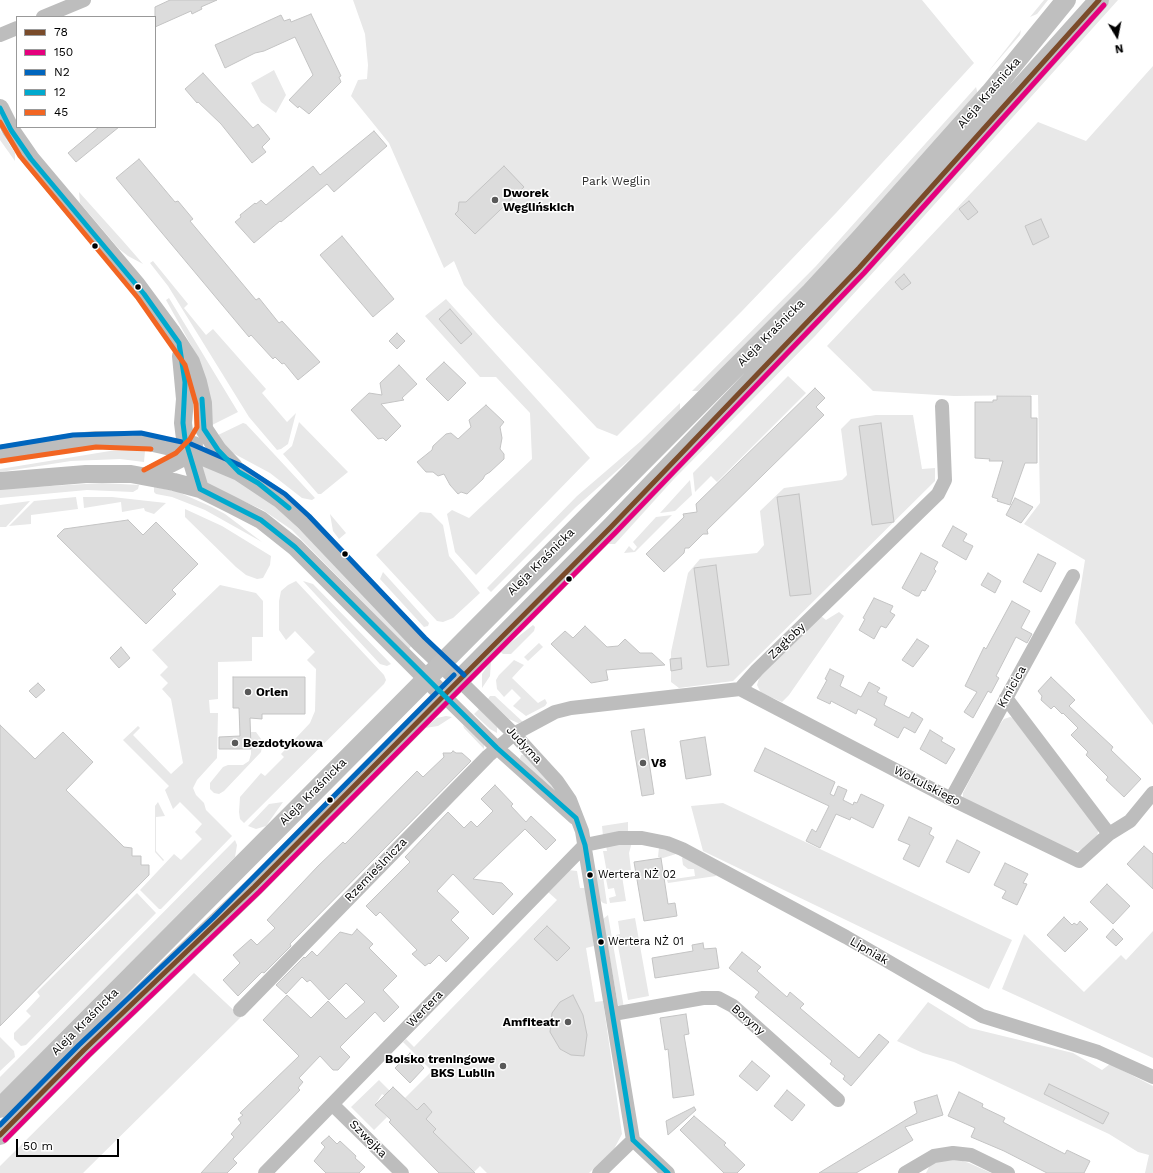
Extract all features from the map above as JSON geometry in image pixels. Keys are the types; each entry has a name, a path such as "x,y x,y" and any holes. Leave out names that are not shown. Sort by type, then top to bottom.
{"main road":[{"name":"Aleja Kraśnicka","path":"0,1108 426,678 709,396 849,251 990,93 1066,0"},
{"name":"Aleja Kraśnicka","path":"0,1135 84,1050 218,923 611,527 859,268 1099,0"}],"street":[{"path":"44,16 84,0"},
{"path":"0,35 16,28"},
{"path":"0,108 11,130 28,155 141,290 179,343 191,362 198,382 203,403 204,429 218,450 239,472 280,500 304,521 420,643 459,680"},
{"path":"179,343 185,399 183,423 188,452 200,489"},
{"name":"Zagłoby","path":"740,689 756,670 938,494 945,480 942,406"},
{"path":"151,442 183,423"},
{"path":"147,476 171,465 188,452 204,429"},
{"path":"0,454 96,440 151,442 188,452 239,472"},
{"path":"0,481 110,473 147,476 200,489 261,520 275,530 322,573 444,696"},
{"name":"Kmicica","path":"951,799 1073,576"},
{"name":"Judyma","path":"459,680 514,734 557,781 570,800 585,845 633,1140"},
{"path":"514,734 555,712 571,708 740,689"},
{"name":"Wokulskiego","path":"740,689 951,799 1078,861 1109,834 1130,821 1153,793"},
{"name":"Judyma","path":"444,696 497,748 576,818"},
{"path":"1006,698 1109,834"},
{"name":"Rzemieślnicza","path":"240,1010 497,748 514,734"},
{"name":"Lipniak","path":"585,845 631,837 667,843 692,854 846,937 982,1016 1098,1052 1153,1077"},
{"name":"Wertera","path":"265,1173 334,1104 585,845"},
{"name":"Boryny","path":"613,1014 702,998 718,998 733,1006 838,1100"},
{"name":"Szwejka","path":"334,1104 402,1173"},
{"path":"599,1173 633,1140 668,1173"},
{"path":"909,1172 934,1156 953,1153 971,1155 1008,1173"}],"green space":[{"name":"Park Weglin","path":"353,0 922,0 974,63 836,213 742,311 617,436 597,428 494,319 464,285 454,261 444,268 389,143 351,96 358,80 367,79 368,65 365,34"},
{"path":"1044,0 1048,0 1037,14 1030,17"},
{"path":"1109,0 1118,0 815,336 673,480 615,544 608,544"},
{"path":"1021,30 1020,35 988,72"},
{"path":"1153,66 1153,725 1075,623 1085,560 1024,524 1040,503 1038,395 954,396 873,391 827,346 1038,122 1086,141"},
{"path":"274,70 286,95 276,113 261,102 251,83"},
{"path":"976,87 978,95 792,301 698,391 692,391 816,266"},
{"path":"0,130 15,153 15,161 0,140"},
{"path":"79,192 143,264 119,249 80,203"},
{"path":"153,261 188,304 184,308 206,335 213,329 266,389 262,393 287,422 296,413 288,444 281,449 277,450 249,417 168,286 150,263"},
{"path":"169,298 238,412 212,425 196,354 166,300"},
{"path":"446,299 590,458 476,575 455,552 447,514 452,510 469,518 532,459 530,413 496,377 480,377 425,316"},
{"path":"788,376 806,393 717,482 711,476 695,492 693,473"},
{"path":"680,403 680,411 637,453 576,507 491,592 487,588 577,496 641,441"},
{"path":"876,415 913,415 922,469 935,468 935,481 733,681 679,688 671,682 671,652 688,573 700,559 757,553 764,545 760,511 784,488 842,480 847,475 841,429 851,419"},
{"path":"299,422 348,472 321,494 318,494 283,454 292,446"},
{"path":"243,423 246,424 315,498 312,500 302,498 270,473 229,451 216,436"},
{"path":"110,451 145,451 144,462 120,459 71,461 0,472 0,469"},
{"path":"198,463 233,478 277,508 412,645 409,649 292,530 263,510 214,488 205,481"},
{"path":"690,480 692,495 675,511 660,513"},
{"path":"102,483 139,485 138,489 133,492 87,490 0,498 0,489"},
{"path":"154,487 176,491 212,507 225,514 262,542 205,510 172,497 156,494 154,492"},
{"path":"76,497 78,509 31,515 31,524 9,526 34,501"},
{"path":"83,497 112,497 166,503 154,514 145,511 144,508 122,512 121,502 84,508"},
{"path":"30,501 6,527 0,527 0,505"},
{"path":"185,509 222,526 271,556 270,565 263,578 257,579 246,575 236,567 185,517"},
{"path":"420,512 431,513 443,525 449,556 480,593 453,618 443,622 437,621 376,555"},
{"path":"330,514 346,533 339,539 333,531"},
{"path":"672,515 635,552 624,553 629,546 634,551 637,547 633,542 656,517"},
{"path":"383,572 429,623 428,626 424,627 380,579"},
{"path":"296,581 384,675 386,680 384,684 244,823 240,819 240,797 261,773 265,776 284,757 281,754 310,723 315,711 316,669 307,660 315,652 295,631 286,640 279,630 279,601 281,591"},
{"path":"303,581 313,584 391,664 387,666 380,664"},
{"path":"220,585 256,593 263,601 263,637 252,637 252,661 218,662 218,699 209,700 210,713 218,713 217,758 197,780 193,788 196,795 204,803 206,810 232,836 161,909 159,909 140,890 174,854 181,860 202,839 195,832 202,824 180,802 173,809 165,790 169,786 123,740 138,726 140,728 133,735 171,774 183,763 171,699 162,689 168,683 160,675 168,667 152,650"},
{"path":"839,612 844,616 789,695 782,702 761,693 757,685 760,675 821,616 826,620"},
{"path":"533,625 535,627 534,631 511,654 503,654 500,651"},
{"path":"539,643 543,647 528,661 524,657"},
{"path":"514,660 524,665 512,678 538,703 545,699 547,703 545,706 526,716 513,706 521,698 512,689 504,697 497,689 496,680"},
{"path":"491,661 490,676 482,688 482,674"},
{"path":"490,696 495,696 523,722 518,723 509,719 488,699"},
{"path":"479,709 497,727 497,733 490,729 474,714"},
{"path":"446,716 452,717 438,726 425,728 437,718"},
{"path":"1010,717 1017,719 1099,827 1097,837 1086,848 1078,851 1070,850 963,798 963,793 997,728 1004,719"},
{"path":"463,725 484,744 484,749 464,728"},
{"path":"251,732 256,732 261,739 261,752 224,791 219,794 214,793 210,789 210,783 223,767 228,765 243,765 249,761 251,754"},
{"path":"521,755 524,755 561,792 560,796 520,759"},
{"path":"158,802 165,816 156,817 156,851 164,860 163,861 155,852 155,806"},
{"path":"283,802 266,826 256,829 248,826 269,804"},
{"path":"723,803 1012,940 989,989 703,851 691,806"},
{"path":"628,822 628,832 603,836 602,826"},
{"path":"235,840 237,845 235,857 0,1094 0,1077"},
{"path":"632,842 629,853 631,870 607,873 603,851 607,851 606,845"},
{"path":"659,847 677,853 663,858 658,857"},
{"path":"684,856 715,873 716,876 668,883 667,880 695,876 694,869 688,869 683,865 682,858"},
{"path":"602,869 607,904 600,900 595,870"},
{"path":"568,870 577,871 580,888 585,888 594,946 586,948 595,1002 603,1001 622,1134 614,1149 589,1173 487,1173 480,1166 474,1172 433,1132 426,1119 432,1112 424,1103 417,1110 405,1098 432,1071 403,1042 406,1039 414,1047 557,900 548,892"},
{"path":"622,876 626,901 610,903 609,898 616,896 614,888 608,889 606,879"},
{"path":"137,893 156,913 26,1045 21,1046 14,1039 14,1033 31,1016 26,1011 40,996 37,992"},
{"path":"608,915 624,1008 618,1005 603,919"},
{"path":"635,918 649,996 628,1000 616,935 620,934 618,921"},
{"path":"1153,931 1153,1058 1002,989 1024,934 1084,992 1121,955 1126,960"},
{"path":"194,973 241,1017 83,1173 0,1173 0,1166"},
{"path":"928,1002 970,1028 1073,1053 1102,1070 1110,1064 1153,1086 1153,1173 1145,1173 1149,1155 1138,1152 1109,1134 954,1062 923,1053 897,1041"},
{"path":"0,1037 14,1051 15,1057 0,1071"},
{"path":"379,1080 390,1091 385,1096 382,1094 375,1105 387,1117 374,1130 351,1107"},
{"path":"953,1158 969,1163 991,1173 926,1173 931,1163"}],"building":[{"path":"170,0 217,0 201,7 202,9 192,14 191,11 156,27 155,7"},
{"path":"311,14 341,76 339,77 341,82 309,114 299,106 298,108 289,100 313,75 295,37 264,51 255,53 225,68 215,45 281,15 284,21 290,19 291,22"},
{"path":"203,73 253,128 258,124 270,139 262,147 266,152 252,163 221,124 198,102 197,103 185,89"},
{"path":"98,128 118,128 76,162 68,153"},
{"path":"374,131 387,146 334,192 327,184 254,243 235,222 241,217 240,215 255,203 256,204 261,200 266,205 313,166 320,175"},
{"path":"139,159 175,202 178,201 193,219 190,221 256,300 259,298 279,323 282,321 320,362 298,380 284,363 282,364 275,357 273,359 251,335 249,337 116,178"},
{"name":"Dworek Węglińskich","path":"504,166 524,187 475,234 455,214 458,211 459,202 466,202"},
{"path":"969,201 978,212 968,220 959,209"},
{"path":"1041,219 1049,237 1033,245 1025,226"},
{"path":"342,236 394,299 373,317 320,255"},
{"path":"904,274 911,283 902,290 895,282"},
{"path":"450,309 472,334 461,344 439,319"},
{"path":"397,333 405,341 397,349 389,341"},
{"path":"444,362 466,383 448,401 426,379"},
{"path":"399,365 417,384 402,398 404,400 381,404 401,426 386,441 383,438 378,439 351,410 369,393 382,395 380,383"},
{"path":"815,388 825,398 816,407 824,415 707,530 708,534 703,534 689,548 685,548 684,553 664,572 646,554 684,517 683,514 697,512 696,504"},
{"path":"997,396 1031,396 1031,418 1037,418 1037,463 1025,463 1010,505 997,501 998,499 992,497 1003,461 989,461 990,459 975,458 975,402 993,402 993,400 997,400"},
{"path":"486,405 504,422 500,427 502,438 500,449 504,454 504,459 485,475 483,479 467,494 461,492 458,494 450,485 444,474 438,476 433,472 426,472 417,462 432,450 433,446 446,434 451,433 458,439 471,427 469,420"},
{"path":"881,423 894,522 872,525 859,426"},
{"path":"799,494 811,594 790,596 777,497"},
{"path":"1015,498 1033,507 1021,523 1006,515"},
{"path":"128,520 143,535 156,522 198,564 172,590 176,594 146,624 57,536 64,529"},
{"path":"953,526 967,534 963,541 973,546 966,560 942,546"},
{"path":"921,553 938,562 934,569 936,571 925,591 922,590 919,596 916,596 902,588"},
{"path":"1038,554 1056,563 1041,592 1023,582"},
{"path":"716,565 729,665 707,667 694,568"},
{"path":"988,573 1001,581 995,593 981,585"},
{"path":"874,598 893,606 890,612 895,615 886,628 881,626 874,639 859,630 865,619 863,618"},
{"path":"1012,601 1030,611 1021,628 1032,634 1027,643 1016,637 996,676 999,678 991,693 988,691 973,718 964,712 977,692 965,686 984,647 986,649"},
{"path":"585,626 607,647 618,646 625,639 640,653 652,653 665,665 606,670 608,680 591,683 551,644 565,631 573,638"},
{"path":"917,639 929,646 913,667 902,660"},
{"path":"121,647 130,658 119,668 110,658"},
{"path":"681,658 682,669 671,671 670,659"},
{"path":"830,669 844,676 840,686 861,697 869,682 880,688 877,692 887,697 884,705 909,718 912,712 923,719 915,733 904,727 898,738 874,725 877,719 858,709 856,714 831,701 830,704 817,698 827,680 825,679"},
{"path":"233,677 305,677 305,714 262,714 262,719 250,718 251,749 219,749 219,737 240,736 239,708 233,708"},
{"path":"1051,677 1075,700 1069,706 1113,747 1111,750 1141,779 1124,797 1106,780 1108,777 1086,755 1088,752 1071,735 1078,728 1054,706 1051,709 1041,700 1042,696 1038,691"},
{"path":"38,683 45,690 36,698 29,691"},
{"path":"0,725 35,759 63,732 93,762 66,790 124,847 132,848 132,856 141,856 141,865 149,865 149,875 0,1026"},
{"name":"V8","path":"644,729 654,794 642,796 631,731"},
{"path":"930,730 943,738 941,741 955,749 946,764 920,749"},
{"path":"705,737 711,775 686,779 680,741"},
{"path":"765,748 835,782 830,794 834,796 838,786 847,790 843,800 853,805 854,802 857,803 861,794 884,805 873,828 851,817 850,820 836,814 820,848 806,841 812,829 816,832 829,806 754,771"},
{"path":"453,751 456,753 462,753 471,761 290,944 291,946 238,996 223,980 240,963 233,955 251,939 257,945 275,928 267,920 318,866 343,842 345,844 417,771 423,777 444,757 443,753 451,753"},
{"path":"495,785 513,804 511,806 526,822 531,816 556,840 546,850 525,829 473,879 502,883 513,894 493,915 453,874 437,891 459,912 451,920 469,938 446,962 439,955 430,964 429,963 425,966 412,954 417,950 380,912 376,916 366,906 410,862 405,857 448,812 464,828 471,821 477,827 493,811 481,799"},
{"path":"909,817 932,828 929,834 934,837 919,867 903,859 910,845 898,840"},
{"path":"957,840 980,852 969,873 946,862"},
{"path":"1144,846 1153,854 1153,889 1127,864"},
{"path":"661,858 668,904 675,903 677,916 644,921 634,862"},
{"path":"1005,863 1028,874 1023,883 1027,884 1017,905 1002,898 1006,891 994,885"},
{"path":"1107,884 1130,906 1113,924 1090,902"},
{"path":"1064,917 1072,925 1074,923 1077,925 1080,921 1088,929 1065,952 1047,935"},
{"path":"547,926 570,948 557,961 534,939"},
{"path":"357,929 373,944 369,948 397,976 383,990 399,1007 384,1022 375,1012 340,1047 350,1057 338,1070 333,1070 320,1056 299,1078 303,1082 298,1088 300,1090 233,1159 237,1163 227,1173 201,1173 234,1137 231,1134 241,1123 238,1119 243,1115 240,1113 299,1056 263,1020 287,995 311,1018 328,1001 346,1019 365,1002 346,983 329,1000 310,980 307,982 302,977 286,994 276,985 312,951 317,956 340,932 352,935"},
{"path":"1113,929 1123,939 1116,946 1106,937"},
{"path":"703,943 704,949 716,948 719,968 655,978 652,958 693,951 692,945"},
{"path":"742,952 761,967 757,971 787,997 790,992 804,1004 800,1008 859,1058 879,1034 889,1042 851,1086 843,1079 845,1076 830,1064 832,1061 755,997 759,992 729,968"},
{"name":"Amfiteatr","path":"573,995 583,1015 587,1035 584,1056 571,1055 560,1049 550,1032 552,1013 560,1002"},
{"path":"686,1014 689,1034 684,1035 694,1095 673,1098 668,1049 665,1050 660,1018"},
{"path":"410,1053 424,1068 410,1083 395,1068"},
{"path":"752,1061 770,1076 757,1091 739,1076"},
{"path":"1049,1084 1109,1113 1103,1124 1044,1094"},
{"path":"393,1087 417,1110 424,1103 432,1112 426,1119 436,1129 433,1132 475,1173 439,1173 389,1122 391,1120 375,1105"},
{"path":"787,1090 805,1105 792,1121 774,1106"},
{"path":"959,1092 983,1104 982,1107 1005,1118 1003,1122 1014,1128 1065,1154 1067,1150 1090,1161 1084,1173 1047,1173 1004,1151 971,1137 975,1128 948,1116"},
{"path":"937,1095 943,1115 905,1127 913,1140 856,1173 819,1173 917,1113 914,1102"},
{"path":"694,1107 696,1110 668,1135 666,1121"},
{"path":"694,1116 726,1143 724,1145 745,1165 737,1173 724,1173 680,1130"},
{"path":"329,1136 337,1144 340,1141 365,1167 359,1173 326,1173 314,1161 325,1147 321,1143"}],"transit line":[{"name":"78","path":"0,1135 84,1050 254,887 611,527 859,268 1099,0"},
{"name":"150","path":"5,1140 89,1055 259,892 616,532 864,273 1104,5"},
{"name":"12","path":"0,108 11,130 31,159 144,294 179,343 185,382 183,423 185,439 200,489 261,520 295,547 497,748 576,818 585,845 633,1140"},
{"name":"45","path":"0,122 20,156 138,298 185,365 196,404 197,427 190,439 176,453 144,470"},
{"name":"12","path":"202,399 204,429 218,450 239,472 258,483 289,508"},
{"name":"N2","path":"0,447 73,435 141,433 191,444 242,466 285,494 309,516 425,638 464,675"},
{"name":"45","path":"1,461 96,447 151,449"},
{"name":"N2","path":"0,1125 79,1045 213,918 454,675"},
{"name":"12","path":"633,1140 668,1173"}],"place":[{"name":"Dworek Węglińskich","path":"495,200"},
{"name":"Orlen","path":"248,692"},
{"name":"Bezdotykowa","path":"235,743"},
{"name":"V8","path":"643,763"},
{"name":"Wertera NŻ 02","path":"590,875"},
{"name":"Wertera NŻ 01","path":"601,942"},
{"name":"Amfiteatr","path":"568,1022"},
{"name":"Boisko treningowe BKS Lublin","path":"503,1066"}]}
